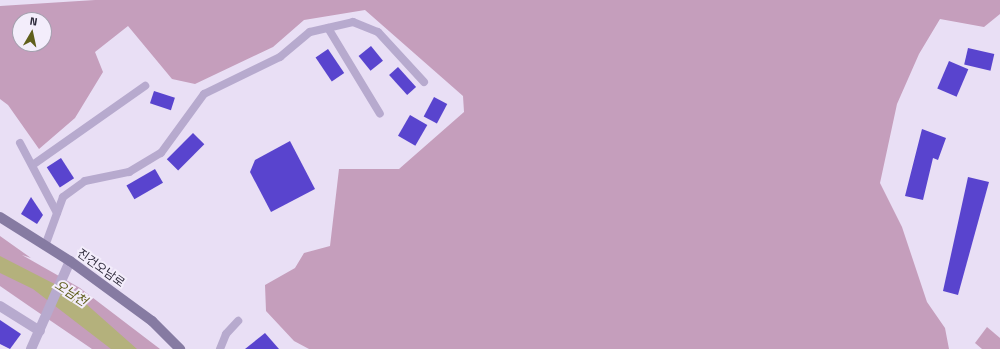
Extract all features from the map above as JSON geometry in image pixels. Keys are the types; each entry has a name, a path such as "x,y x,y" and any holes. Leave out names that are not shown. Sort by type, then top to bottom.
{"main road":[{"name":"진건오남로","path":"0,217 70,262 152,321 180,349"}],"street":[{"path":"30,349 40,331 70,262"},
{"path":"0,306 40,331"}],"lane":[{"path":"45,246 63,197 85,181 129,172 161,153 204,94 280,57 310,32 353,22 378,32 424,82"},
{"path":"328,28 380,114"},
{"path":"34,164 145,86"},
{"path":"20,143 34,164 57,213"},
{"path":"220,349 226,334 238,321"}],"shaded area":[{"path":"95,0 1000,0 1000,14 984,27 940,19 919,54 897,104 880,183 902,227 927,302 945,328 949,349 309,349 294,341 266,311 265,285 295,268 304,253 330,246 339,169 399,169 464,112 463,96 365,10 304,20 273,47 195,84 172,79 128,26 95,52 103,72 75,118 39,149 8,105 0,99 0,6"},
{"path":"0,236 31,258 22,255 80,288 160,349 92,349 0,286"},
{"path":"987,327 1000,338 1000,349 982,349 975,343"}],"water":[{"name":"오남천","path":"0,256 76,295 137,349 111,349 33,289 0,273"}],"building":[{"path":"371,46 383,61 371,71 359,56"},
{"path":"968,48 994,54 990,71 964,65"},
{"path":"328,49 344,73 332,81 316,57"},
{"path":"949,61 968,69 957,97 937,89"},
{"path":"398,67 416,87 407,95 389,75"},
{"path":"154,91 175,98 171,110 150,103"},
{"path":"434,97 447,104 437,123 424,116"},
{"path":"410,115 427,125 415,146 398,136"},
{"path":"922,129 946,138 938,160 933,158 923,200 905,196"},
{"path":"193,133 204,144 178,170 167,159"},
{"path":"290,141 315,189 271,212 250,172 255,160"},
{"path":"61,158 74,178 60,187 47,167"},
{"path":"155,169 163,183 134,199 126,186"},
{"path":"968,177 989,182 958,295 943,291"},
{"path":"31,197 43,215 37,224 21,214"},
{"path":"0,320 21,334 10,349 0,344"},
{"path":"265,333 279,349 245,349"}]}
